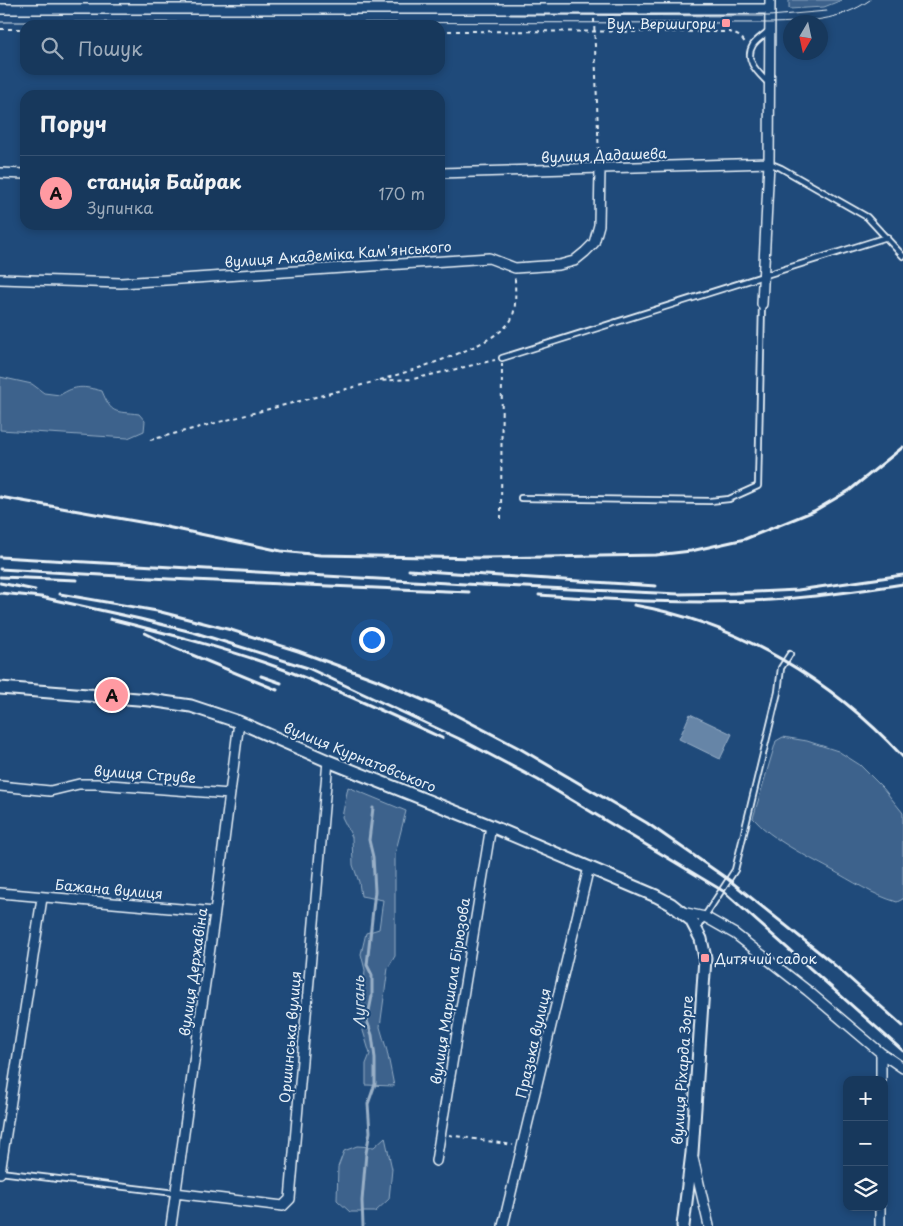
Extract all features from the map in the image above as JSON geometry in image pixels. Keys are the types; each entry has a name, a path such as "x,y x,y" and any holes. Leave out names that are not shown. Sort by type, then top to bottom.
{"street":[{"path":"0,9 770,5 769,163 762,304"},
{"name":"вулиця Дадашева","path":"445,173 769,163"},
{"name":"вулиця Академіка Кам'янського","path":"0,279 121,283 489,258 515,268 559,265 574,260 594,243 599,225 600,169"},
{"path":"0,173 20,174"},
{"name":"вулиця Курнатовського","path":"0,688 150,700 191,706 239,722 328,761 491,826 656,896 690,920"},
{"name":"вулиця Державіна","path":"171,1226 215,912 239,722"},
{"name":"Оршинська вулиця","path":"175,1193 283,1206 290,1199 328,761"},
{"name":"вулиця Струве","path":"0,786 50,791 79,784 97,784 230,794"},
{"name":"вулиця Маршала Бірюзова","path":"436,1161 491,826"},
{"name":"Празька вулиця","path":"503,1226 589,867"},
{"name":"Бажана вулиця","path":"0,893 215,912"},
{"path":"0,1172 42,898"},
{"path":"690,920 705,917 735,934 808,991 881,1053 903,1068"},
{"name":"вулиця Ріхарда Зорге","path":"683,1226 692,1153 705,958 702,939 690,920"},
{"path":"880,1076 881,1053"},
{"path":"692,1153 709,1226"},
{"path":"880,1211 880,1226"}],"lane":[{"path":"770,29 753,44 750,50 753,68 770,85"},
{"path":"769,163 867,217 903,256"},
{"path":"502,358 887,237"},
{"path":"521,498 710,501 729,499 758,486 762,304"},
{"path":"690,920 705,917 735,870 778,692 781,668 790,654"},
{"path":"0,1172 175,1193"}],"path":[{"path":"593,5 600,169"},
{"path":"0,29 20,29"},
{"path":"445,31 730,32 741,37 750,50"},
{"path":"150,440 377,381 412,370 482,343 510,322 514,312 515,268"},
{"path":"377,381 414,379 502,358 501,519"},
{"path":"441,1134 522,1146"}],"shaded area":[{"path":"789,0 842,0 824,7 789,9"},
{"path":"0,377 32,384 44,393 60,395 80,387 102,391 108,404 115,410 139,414 145,421 144,431 128,438 0,430"},
{"path":"690,714 732,734 720,759 679,739"},
{"path":"783,737 807,741 838,751 860,765 883,788 903,813 903,899 897,902 863,887 789,846 760,826 753,818 776,741"},
{"path":"348,787 406,811 395,854 395,956 388,968 380,1027 394,1086 366,1085 366,1064 370,1054 361,1024 365,970 361,954 366,933 379,929 383,900 361,896 359,882 353,865 352,837 342,817"},
{"path":"385,1137 392,1169 389,1199 375,1212 350,1212 337,1200 338,1167 344,1151 357,1146 374,1147"}],"waterway":[{"name":"Лугань","path":"363,1226 362,1201 366,1153 370,1132 368,1104 375,1084 375,1058 372,1035 367,1021 372,996 372,975 367,965 375,891 373,857 369,840 373,808"}],"tram line":[{"path":"445,23 797,22 835,16 859,7 870,0"},
{"path":"510,15 770,16 827,11"},
{"path":"0,22 20,22"}],"railway":[{"path":"0,497 157,525 281,551 320,555 482,558 656,555 691,551 745,539 814,511 850,490 903,447"},
{"path":"0,557 482,585 679,594 798,590 903,575"},
{"path":"0,569 169,579 469,592"},
{"path":"409,570 656,586"},
{"path":"0,577 77,580"},
{"path":"0,583 35,590"},
{"path":"539,595 597,599 713,602 771,600 903,584"},
{"path":"0,593 41,597 140,619 196,633 308,668 464,741 538,780 723,891 903,1051"},
{"path":"60,594 157,611 231,630 298,651 377,680 446,710 519,748 647,823 729,880 830,961 903,1026"},
{"path":"634,605 673,614 710,626 746,641 781,659 846,703 903,757"},
{"path":"110,619 199,642 264,662 344,694 442,738"},
{"path":"145,633 173,647 277,690"},
{"path":"261,676 281,683"}],"place":[{"name":"Вул. Вершигори","path":"726,23"},
{"name":"станція Байрак","path":"112,695"},
{"name":"Дитячий садок","path":"705,958"}]}
